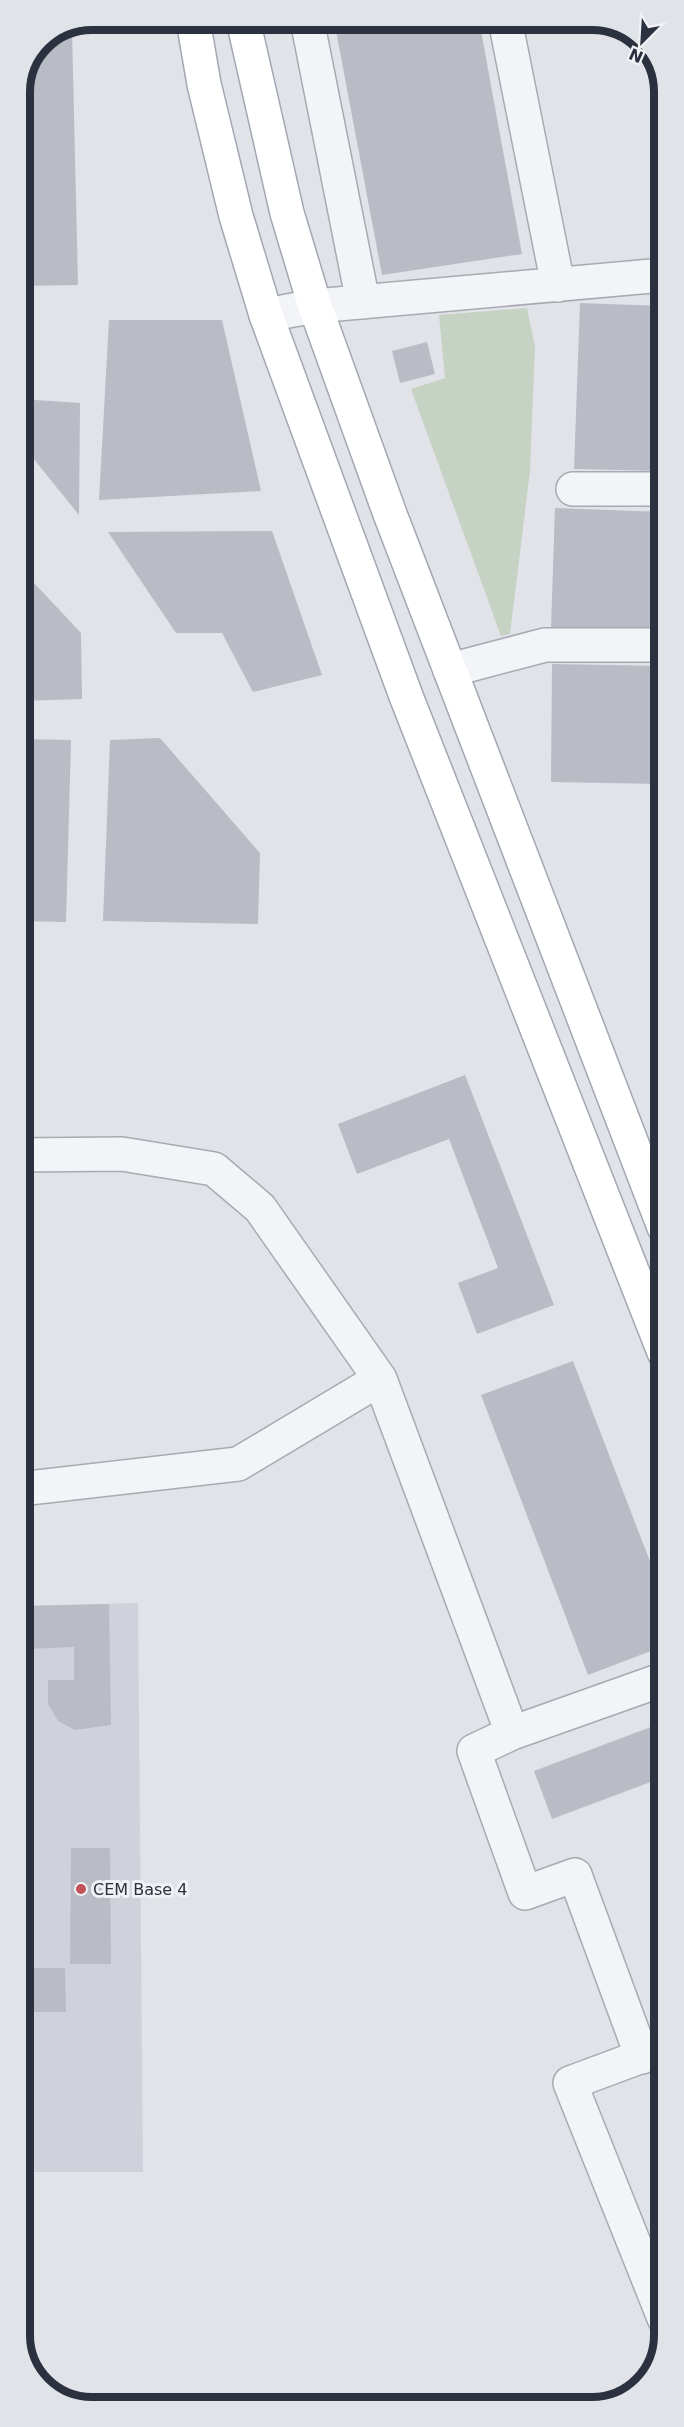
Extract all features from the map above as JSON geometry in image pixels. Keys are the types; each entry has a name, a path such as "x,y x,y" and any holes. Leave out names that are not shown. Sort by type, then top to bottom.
{"main road":[{"path":"195,30 204,84 236,216 266,315 406,696 654,1327"},
{"path":"245,30 287,213 315,306 450,670 654,1201"}],"street":[{"path":"309,30 363,302"},
{"path":"507,30 558,285"},
{"path":"266,315 315,306 654,276"},
{"path":"573,489 654,489"},
{"path":"450,670 545,645 654,645"},
{"path":"30,1155 122,1154 170,1160 214,1169 260,1208 380,1379 512,1733"},
{"path":"30,1488 238,1464 380,1379"},
{"path":"654,1682 512,1733 474,1751 525,1893 575,1875 653,2052 570,2083 654,2293"}],"shaded area":[{"name":"CEM Base 4","path":"138,1603 143,2172 30,2172 30,1606"}],"green space":[{"path":"527,308 535,347 530,471 510,634 501,636 411,389 445,378 439,315"}],"building":[{"path":"336,30 481,30 522,254 382,275"},
{"path":"72,34 78,285 30,286 31,80 48,48"},
{"path":"580,303 654,306 654,471 574,469"},
{"path":"109,320 222,320 261,491 99,500"},
{"path":"427,342 435,374 400,383 392,351"},
{"path":"30,400 80,403 79,515 30,454"},
{"path":"555,508 654,512 654,632 551,628"},
{"path":"272,531 322,675 253,692 222,633 176,633 108,532"},
{"path":"30,579 81,633 82,699 30,701"},
{"path":"552,664 654,666 654,784 551,782"},
{"path":"160,738 260,853 258,924 103,921 110,740"},
{"path":"30,739 71,740 66,922 30,921"},
{"path":"465,1075 554,1305 477,1334 458,1283 498,1268 449,1139 357,1174 338,1124"},
{"path":"573,1361 654,1572 654,1650 588,1675 481,1395"},
{"path":"109,1604 111,1725 75,1730 58,1721 48,1704 48,1680 74,1680 74,1647 30,1649 30,1606"},
{"path":"654,1726 654,1781 552,1819 534,1771"},
{"path":"71,1848 110,1848 111,1964 70,1964"},
{"path":"30,1968 65,1968 66,2012 30,2012"}],"place":[{"name":"CEM Base 4","path":"81,1889"}]}
